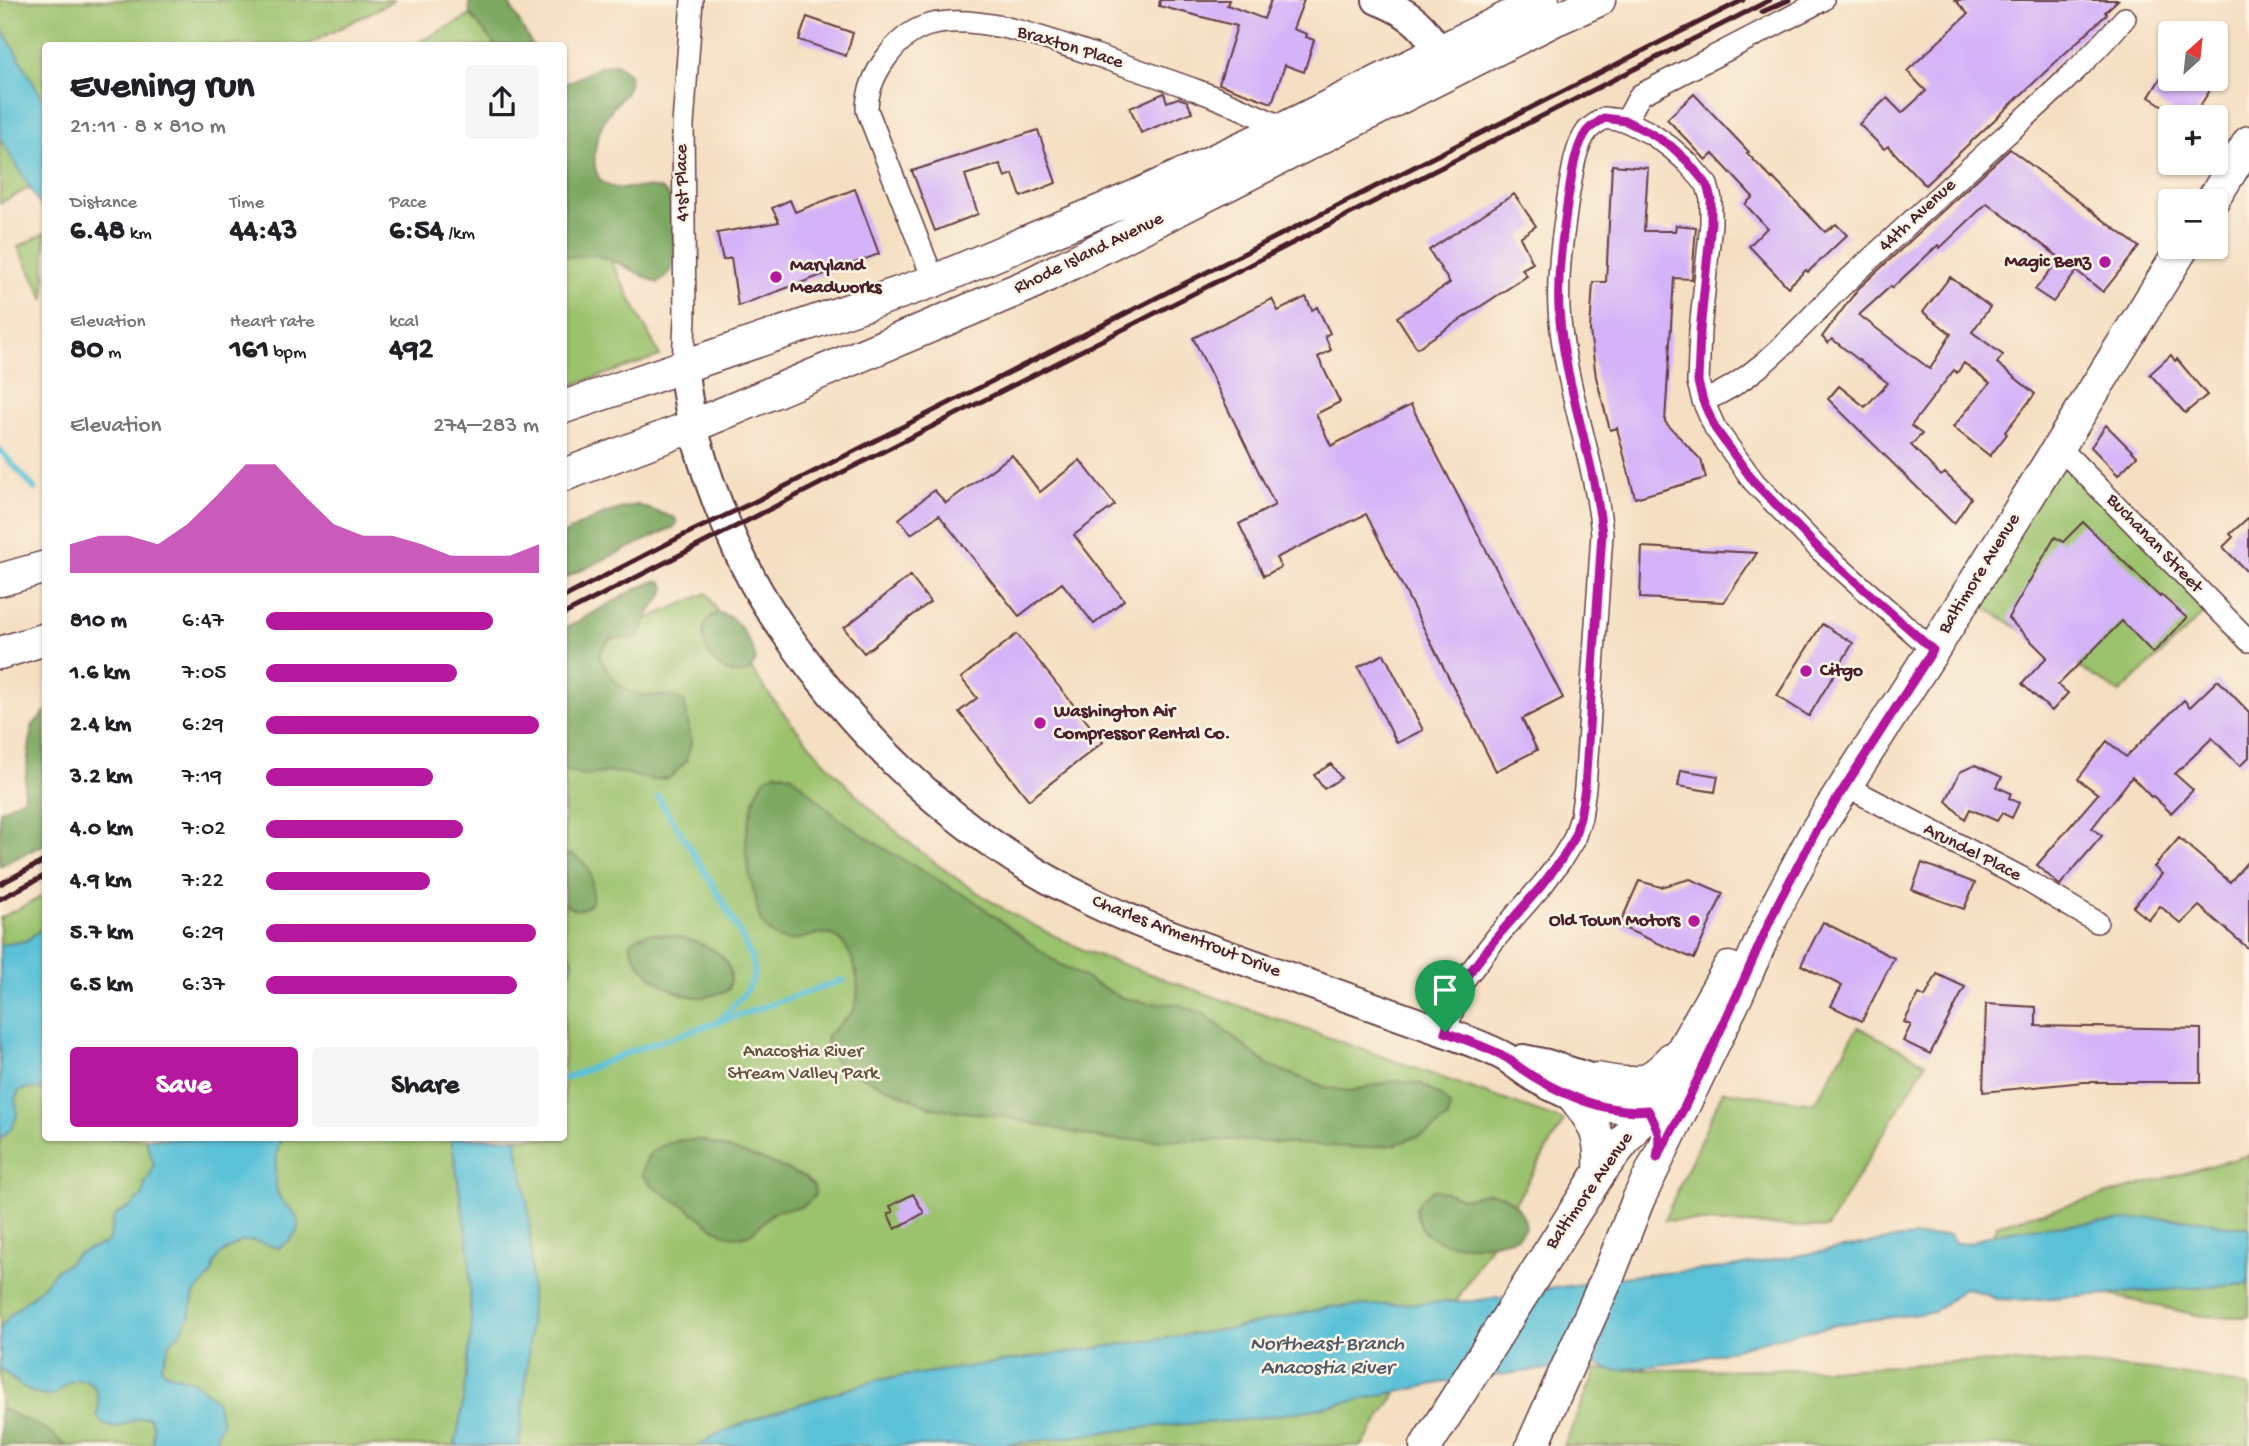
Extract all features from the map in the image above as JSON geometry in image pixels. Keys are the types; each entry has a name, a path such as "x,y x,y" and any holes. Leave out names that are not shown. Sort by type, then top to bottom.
{"main road":[{"name":"Rhode Island Avenue","path":"567,474 693,426 1026,286 1549,7 1599,0"},
{"name":"Rhode Island Avenue","path":"567,406 934,281 1134,197 1284,128 1443,62"},
{"path":"2221,189 2246,155"},
{"name":"Baltimore Avenue","path":"1534,1442 1657,1158 1757,954 1778,903 1815,833 1933,650 2176,259"},
{"path":"0,580 42,568"},
{"path":"0,653 42,640"},
{"name":"Baltimore Avenue","path":"1426,1446 1577,1205 1648,1110 1733,961 1778,903"},
{"path":"1600,1172 1601,1153 1585,1088 1641,1083 1662,1071 1690,1036"},
{"path":"1657,1158 1661,1139 1648,1110 1663,1107 1680,1096 1704,1065"}],"street":[{"name":"41st Place","path":"683,367 683,125 692,0"},
{"path":"1377,0 1408,15 1421,25 1443,62"},
{"path":"1626,121 1640,95 1823,0"},
{"name":"44th Avenue","path":"1703,401 1725,392 1772,354 1847,281 2065,82 2125,18"},
{"name":"Braxton Place","path":"934,281 867,110 869,90 892,49 926,25 979,23 1022,32 1199,91 1284,128"},
{"path":"1445,1032 1464,980 1561,860 1574,839 1580,817 1589,747 1602,534 1600,508 1563,339 1558,282 1577,152 1588,130 1604,118 1626,121 1671,146 1707,185 1711,199 1711,223 1698,382 1715,428 1754,482 1820,550 1933,650"},
{"name":"Charles Armentrout Drive","path":"683,367 693,426 726,522 754,583 794,645 852,719 919,788 953,815 992,844 1040,874 1088,901 1139,923 1445,1032 1503,1056 1547,1063 1585,1088 1630,1091 1648,1110"},
{"name":"Buchanan Street","path":"2059,447 2249,641"},
{"name":"Arundel Place","path":"1846,786 2024,879 2097,922"}],"green space":[{"path":"0,0 395,0 313,42 42,42 42,182 0,203"},
{"path":"469,0 507,0 530,42 493,42 470,14"},
{"path":"481,10 497,42 419,42"},
{"path":"616,64 629,74 629,85 600,131 595,148 596,171 601,181 609,186 651,187 660,189 670,199 674,220 673,264 670,272 658,283 597,255 567,257 567,83"},
{"path":"567,176 660,356 567,387"},
{"path":"42,235 42,294 18,247"},
{"path":"2059,447 2213,605 2120,693 1967,596"},
{"path":"637,505 675,518 677,523 674,527 567,577 567,532 617,510"},
{"path":"656,581 662,582 665,588 638,637 612,638 599,655 611,675 627,690 642,695 668,696 685,703 691,743 686,761 670,778 650,780 625,773 607,772 586,776 567,771 567,627 636,589"},
{"name":"Anacostia River Stream Valley Park","path":"707,593 768,693 814,750 892,828 950,874 993,902 1088,952 1564,1121 1454,1305 1392,1393 1396,1393 1362,1446 0,1446 0,918 42,897 42,1141 567,1141 567,654"},
{"path":"717,613 724,614 737,623 751,645 756,660 749,671 738,674 728,672 719,666 706,649 704,629 708,620"},
{"path":"42,715 42,845 0,866 0,811 23,798 32,726"},
{"path":"778,772 792,776 839,819 973,900 1057,963 1120,997 1148,1003 1177,1004 1203,1013 1268,1065 1328,1088 1350,1091 1393,1081 1422,1084 1442,1097 1450,1106 1448,1118 1428,1133 1393,1145 1360,1148 1234,1140 1108,1140 999,1116 933,1108 858,1075 836,1062 827,1049 826,1037 851,1014 858,992 855,968 846,948 831,935 815,935 790,941 781,939 772,935 759,916 747,864 747,835 750,814 760,786 767,777"},
{"path":"572,854 579,859 591,874 592,902 578,910 567,905 567,855"},
{"path":"651,933 693,941 719,954 727,963 731,975 728,990 695,997 674,991 654,979 638,962 630,943 637,937"},
{"path":"567,949 573,959 567,977"},
{"path":"1858,1027 1926,1063 1827,1228 1664,1220 1723,1091 1815,1103"},
{"path":"680,1140 702,1140 766,1161 804,1177 814,1186 815,1195 802,1206 773,1213 748,1235 724,1233 658,1190 642,1175 646,1160 654,1150"},
{"path":"2249,1155 2249,1317 2201,1316 1978,1265 1996,1225"},
{"path":"1433,1190 1465,1198 1489,1193 1504,1196 1516,1205 1526,1226 1517,1237 1496,1242 1460,1245 1437,1240 1423,1230 1416,1210 1420,1200"},
{"path":"1952,1362 2064,1364 2139,1369 2177,1373 2249,1387 2249,1446 1564,1446 1596,1370 1841,1369"},
{"path":"0,1408 45,1429 67,1446 0,1446"}],"water":[{"path":"0,25 42,98 42,208 0,138"},
{"path":"42,928 42,1090 28,1088 19,1091 15,1122 0,1139 0,945 26,941"},
{"path":"146,1141 280,1141 276,1186 280,1199 297,1219 295,1234 278,1248 254,1241 242,1241 221,1254 212,1274 194,1294 189,1317 181,1332 171,1342 161,1367 167,1373 193,1381 216,1400 222,1422 216,1446 153,1446 153,1427 148,1417 115,1428 103,1424 97,1416 99,1404 96,1391 89,1382 72,1381 56,1394 48,1396 22,1386 0,1369 0,1329 11,1314 40,1289 57,1269 66,1265 78,1253 105,1244 109,1239 114,1217 132,1206 143,1195 145,1182 154,1164"},
{"path":"451,1141 517,1141 528,1207 531,1246 528,1360 519,1446 455,1446 471,1331 469,1249"},
{"name":"Northeast Branch Anacostia River","path":"2153,1218 2201,1220 2234,1227 2249,1227 2249,1284 2022,1300 1996,1299 1969,1288 1963,1289 1934,1312 1846,1323 1778,1337 1691,1361 1614,1371 1592,1363 1445,1382 1315,1409 1246,1420 1158,1426 995,1446 698,1446 713,1436 765,1415 877,1380 1235,1328 1330,1307 1474,1301 1630,1276 1726,1268 1901,1238 1950,1235 1954,1242 1966,1244 1989,1235 2015,1231"}],"building":[{"path":"1160,0 1229,0 1227,5 1264,19 1271,0 1304,0 1293,29 1314,40 1304,72 1285,65 1272,103 1219,84 1237,26 1159,6"},
{"path":"1955,0 2118,0 2105,12 2107,14 1925,185 1888,146 1884,149 1859,124 1887,98 1902,113 1926,91 1907,71 1968,14"},
{"path":"807,17 853,33 846,56 799,40"},
{"path":"2158,82 2158,91 2209,91 2201,105 2162,105 2149,97"},
{"path":"1164,93 1167,102 1178,98 1187,101 1192,112 1141,133 1130,108"},
{"path":"1694,94 1749,152 1747,153 1825,232 1836,224 1847,235 1788,287 1749,246 1767,228 1745,204 1753,197 1713,154 1706,160 1667,119"},
{"path":"1038,130 1056,183 1021,197 1013,174 1005,177 1000,164 965,175 978,214 935,231 912,171"},
{"path":"2010,149 2139,247 2103,292 2077,271 2053,302 2035,290 2060,258 1987,203 1940,248 1938,245 1859,315 1930,369 1951,334 1923,312 1950,277 1990,307 1972,332 2003,355 1997,363 2035,394 1990,456 1953,427 1990,383 1964,363 1957,373 1954,370 1911,426 1922,434 1911,445 1941,476 1945,473 1971,498 1954,524 1828,399 1839,386 1865,407 1888,383 1832,339 1828,343 1822,337 1858,289"},
{"path":"1612,165 1648,168 1644,231 1675,231 1676,225 1696,227 1692,279 1674,278 1665,422 1701,460 1706,478 1635,498 1617,428 1610,430 1596,377 1590,331 1593,282 1606,282"},
{"path":"855,189 879,254 738,306 731,258 723,260 717,233 779,222 772,208 790,200 795,212"},
{"path":"1514,194 1536,226 1520,237 1533,263 1522,269 1527,276 1417,348 1397,317 1450,283 1429,250"},
{"path":"1306,297 1312,310 1317,307 1330,333 1325,336 1331,350 1318,357 1340,402 1316,414 1331,446 1411,405 1563,698 1522,719 1537,750 1496,771 1366,514 1276,558 1281,567 1264,576 1239,524 1275,505 1193,338 1272,299 1278,311"},
{"path":"2171,355 2207,395 2185,413 2150,374"},
{"path":"2106,425 2137,456 2118,475 2091,447"},
{"path":"1012,455 1040,492 1080,460 1115,505 1074,535 1124,600 1094,624 1062,583 1019,616 939,515 911,534 899,519 934,490 946,503"},
{"path":"2249,517 2249,574 2223,547 2233,537 2230,534"},
{"path":"2083,522 2160,597 2161,595 2187,618 2153,653 2122,621 2058,685 2068,693 2052,711 2022,684 2047,657 2008,618 2055,537 2063,542"},
{"path":"1642,547 1757,553 1724,602 1640,598"},
{"path":"910,576 930,602 864,653 844,628"},
{"path":"1822,624 1853,643 1809,716 1777,696"},
{"path":"1017,634 1103,742 1029,800 959,712 977,698 961,678"},
{"path":"1384,654 1423,730 1397,743 1358,667"},
{"path":"2218,680 2249,712 2249,757 2240,766 2212,738 2175,774 2193,790 2171,813 2132,777 2092,828 2102,836 2060,885 2058,884 2037,865 2098,794 2078,779 2107,741 2126,757 2184,700 2190,707"},
{"path":"1331,764 1341,778 1324,789 1314,775"},
{"path":"1975,765 2002,777 1997,787 2011,793 2009,798 2019,803 2012,818 2002,813 1997,821 1970,809 1965,819 1946,801 1960,772"},
{"path":"1681,770 1718,776 1715,792 1678,786"},
{"path":"2179,838 2230,882 2249,860 2249,949 2199,906 2181,924 2160,906 2149,920 2133,907 2162,874 2154,867"},
{"path":"1922,863 1975,883 1964,909 1912,890"},
{"path":"1690,879 1723,893 1694,959 1619,926 1639,881 1661,887"},
{"path":"1823,922 1894,958 1862,1021 1831,1006 1842,986 1801,965"},
{"path":"1937,974 1965,987 1930,1054 1903,1041 1911,1025 1904,1022 1919,994 1925,997"},
{"path":"1986,1004 2036,1007 2036,1026 2201,1029 2201,1082 2084,1082 1983,1092"},
{"path":"913,1194 924,1213 895,1229 888,1214 893,1212 890,1206"}],"waterway":[{"path":"0,450 35,489"},
{"path":"658,797 729,913 751,958 754,972 750,986 720,1020"},
{"path":"567,1078 634,1050 844,980"}],"railway":[{"path":"567,595 1743,0"},
{"path":"567,612 1770,0"},
{"path":"1762,12 1789,0"},
{"path":"0,884 42,862"},
{"path":"0,899 42,877"}],"place":[{"name":"Magic Benz","path":"2105,262"},
{"name":"Maryland Meadworks","path":"776,277"},
{"name":"Citgo","path":"1806,671"},
{"name":"Washington Air Compressor Rental Co.","path":"1040,723"},
{"name":"Old Town Motors","path":"1694,921"}],"route":[{"path":"1604,118 1626,121 1671,146 1698,172 1707,185 1711,199 1711,223 1700,331 1698,382 1715,428 1754,482 1820,550 1933,650 1815,833 1778,903 1757,954 1685,1106 1657,1158 1661,1139 1648,1110 1631,1112 1608,1108 1573,1096 1537,1079 1503,1056 1445,1032 1464,980 1561,860 1574,839 1580,817 1589,747 1602,534 1600,508 1563,339 1558,282 1577,152 1588,130 1604,118"}]}
